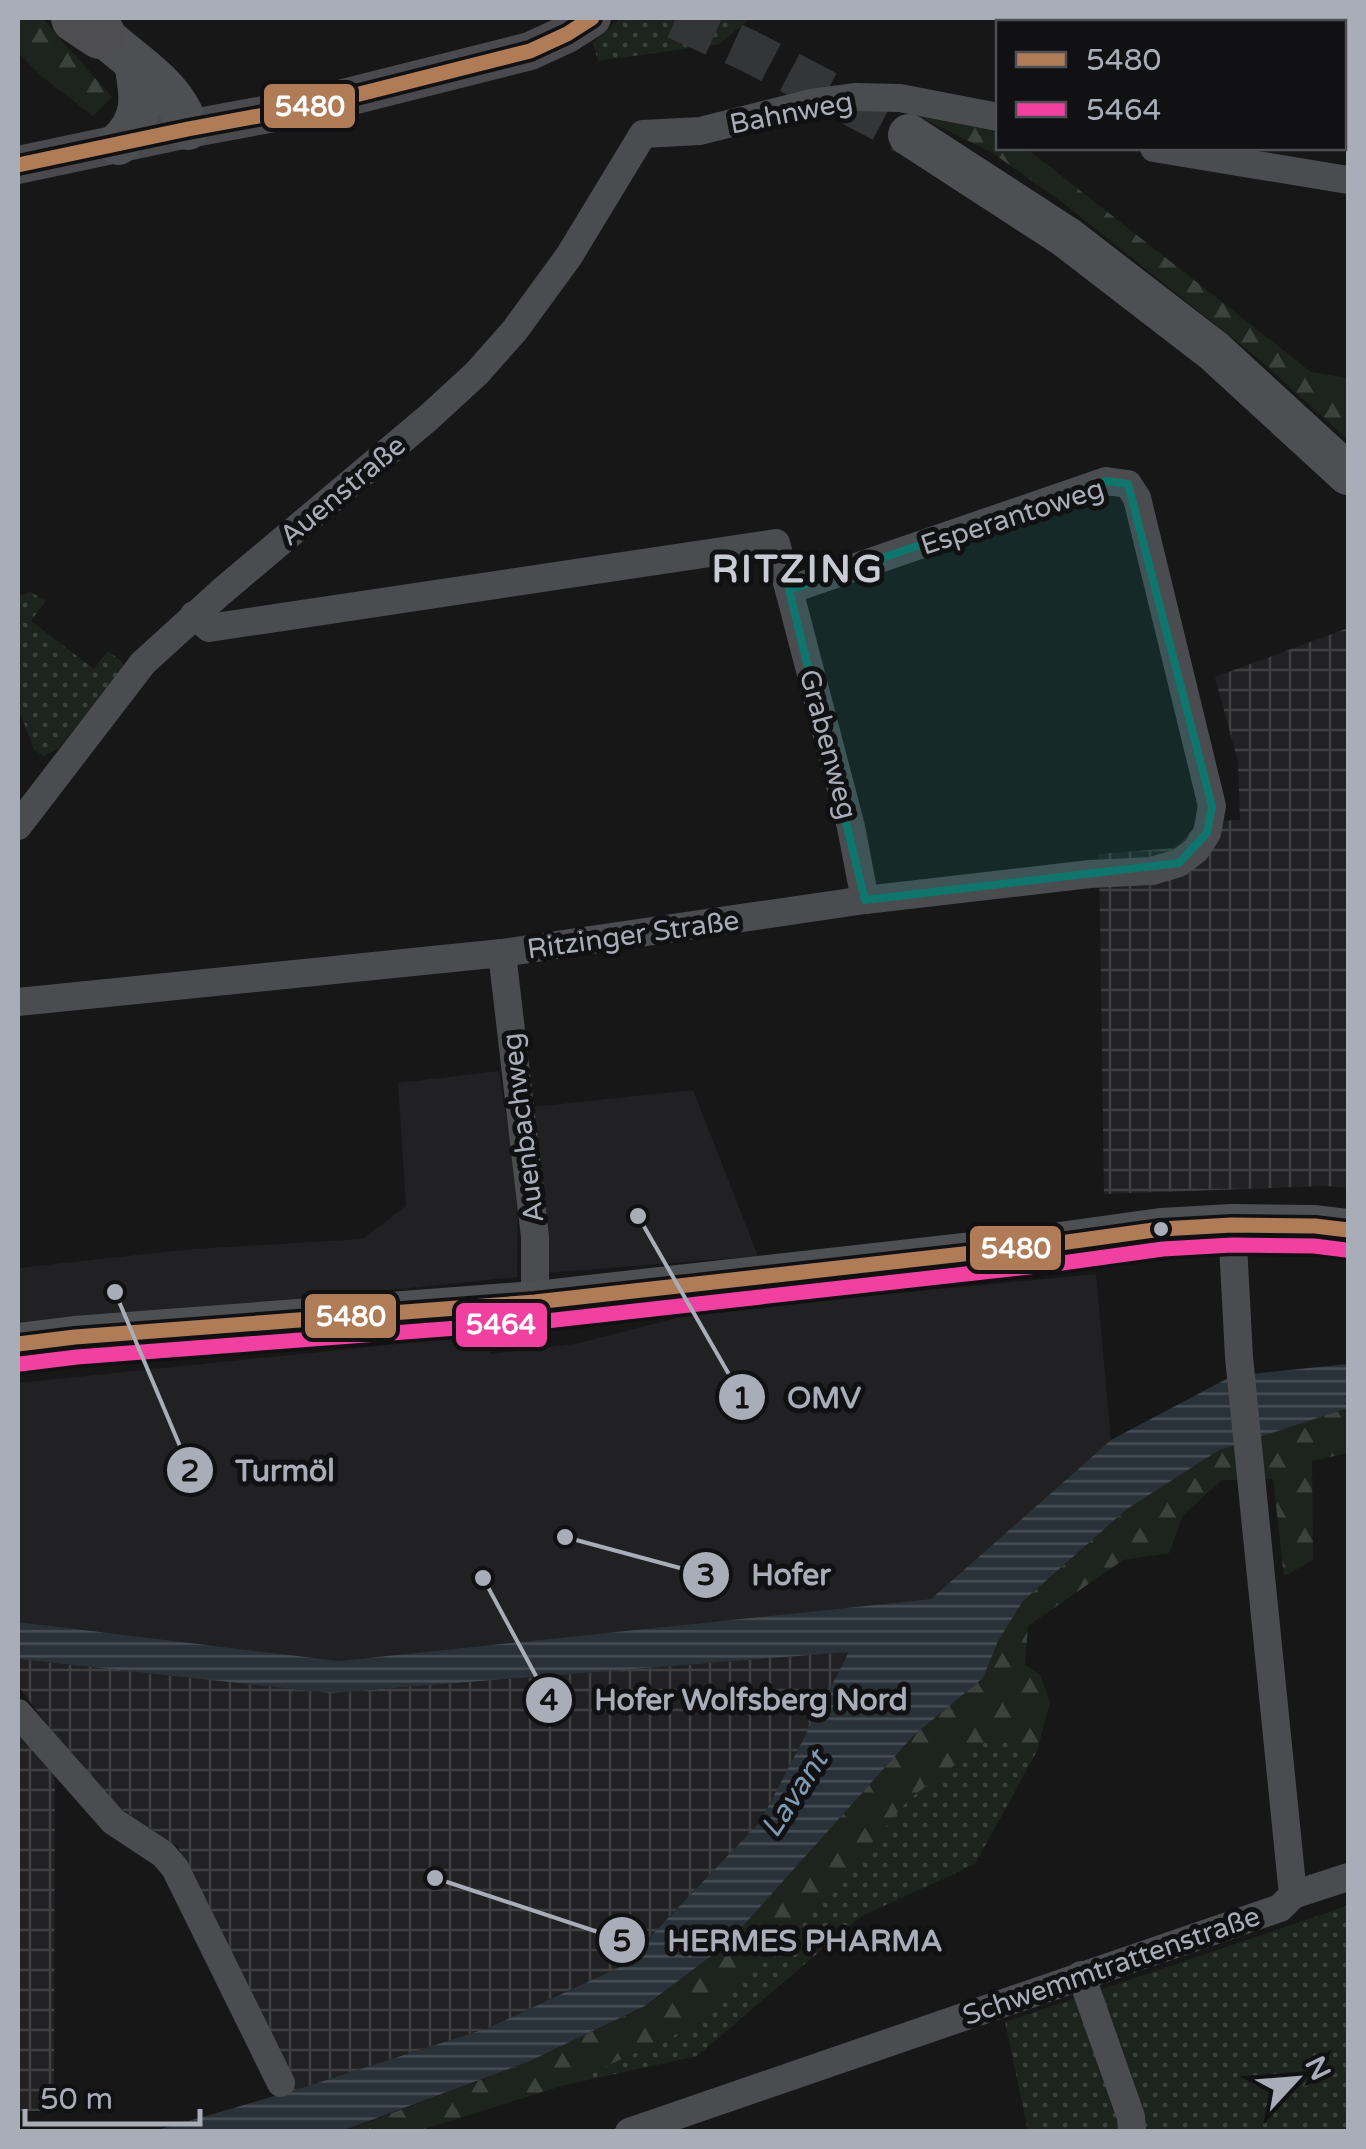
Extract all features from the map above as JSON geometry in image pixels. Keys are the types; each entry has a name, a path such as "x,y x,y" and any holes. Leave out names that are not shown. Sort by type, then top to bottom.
{"main road":[{"path":"99,33 177,103 188,129"},
{"path":"99,33 140,99 137,120 118,144"},
{"path":"909,135 1066,237 1214,350 1348,474"},
{"path":"18,1344 74,1336 535,1302 1160,1229 1232,1225 1348,1230"}],"street":[{"path":"18,165 312,106 530,51 592,18"},
{"name":"Bahnweg","path":"643,134 700,131 811,103 856,97 900,98 996,118"},
{"name":"Auenstraße","path":"18,826 144,663 194,615 428,418 516,330 570,256 643,134"},
{"path":"1166,150 1348,180"},
{"name":"Esperantoweg","path":"789,590 1106,481 1128,484 1137,498 1212,806"},
{"path":"194,615 209,628 776,544 789,590"},
{"name":"Grabenweg","path":"789,590 851,827 864,900"},
{"name":"Ritzinger Straße","path":"18,1002 502,953 864,900 1090,874 1152,871 1179,863 1196,850 1207,833 1212,806"},
{"name":"Auenbachweg","path":"502,953 535,1237 535,1302"},
{"name":"Schwemmtrattenstraße","path":"629,2132 1280,1908 1293,1895 1239,1357 1232,1225"},
{"path":"18,1713 113,1822 163,1854 175,1868 281,2084"},
{"path":"1293,1895 1348,1877"},
{"path":"1081,1975 1131,2117 1132,2132"}],"highlighted area":[{"path":"1106,481 1128,484 1212,806 1207,833 1179,863 865,900 789,590"}],"shaded area":[{"path":"1348,628 1348,1188 1104,1194 1099,854 1174,848 1201,822 1240,820 1238,762 1215,677"},
{"path":"499,1071 518,1190 517,1277 18,1328 18,1268 193,1249 363,1239 406,1206 398,1083"},
{"path":"693,1090 758,1256 547,1273 532,1107"},
{"path":"1096,1274 1111,1440 931,1599 339,1661 18,1622 18,1383 486,1335 490,1354 575,1344 700,1312"},
{"path":"849,1652 760,1822 622,1966 488,2028 292,2091 178,1847 120,1808 70,1754 18,1686 18,1659 330,1693"},
{"path":"18,1731 55,1774 54,2111 18,2111"}],"green space":[{"path":"18,18 42,18 112,97 93,116 41,76 18,52"},
{"path":"620,18 750,18 720,44 598,61 593,43"},
{"path":"918,116 994,123 996,150 1029,150 1311,372 1348,378 1348,440 1261,361 1062,202 991,152"},
{"path":"30,592 46,600 31,621 94,669 108,651 123,667 58,749 44,756 34,750 18,707 18,597"},
{"path":"1348,1408 1348,1453 1312,1461 1313,1560 1284,1576 1273,1479 1222,1480 1183,1515 1169,1553 1123,1560 1028,1626 1025,1665 1040,1675 1050,1702 1037,1751 991,1738 909,1799 825,1898 703,2022 565,2085 418,2131 342,2132 530,2061 646,2006 727,1944 913,1736 983,1678 998,1641 1023,1601 1127,1509 1219,1449"},
{"path":"991,1737 1037,1751 975,1864 860,1917 697,2056 565,2085 703,2022 825,1898 909,1799"},
{"path":"1347,1906 1348,2131 1028,2131 1005,2022"}],"water":[{"name":"Lavant","path":"1348,1364 1348,1408 1219,1450 1127,1509 1023,1601 998,1641 983,1678 913,1736 727,1944 645,2006 530,2061 342,2131 154,2131 488,2028 622,1966 760,1822 849,1652 330,1693 18,1659 18,1622 339,1661 931,1599 1111,1440 1232,1376"}],"tunnel":[{"path":"676,18 749,51 909,135"}],"transit line":[{"name":"5480","path":"18,165 312,106 530,51 592,18"},
{"name":"5480","path":"18,1344 535,1302 1161,1229 1232,1225 1348,1230"},
{"name":"5464","path":"20,1364 537,1322 1163,1249 1232,1245 1346,1250"}],"place":[{"name":"OMV","path":"638,1216"},
{"name":"Turmöl","path":"115,1292"},
{"name":"Hofer","path":"565,1537"},
{"name":"Hofer Wolfsberg Nord","path":"483,1578"},
{"name":"HERMES PHARMA","path":"435,1878"}],"district":[{"name":"RITZING","path":"798,569"}]}
